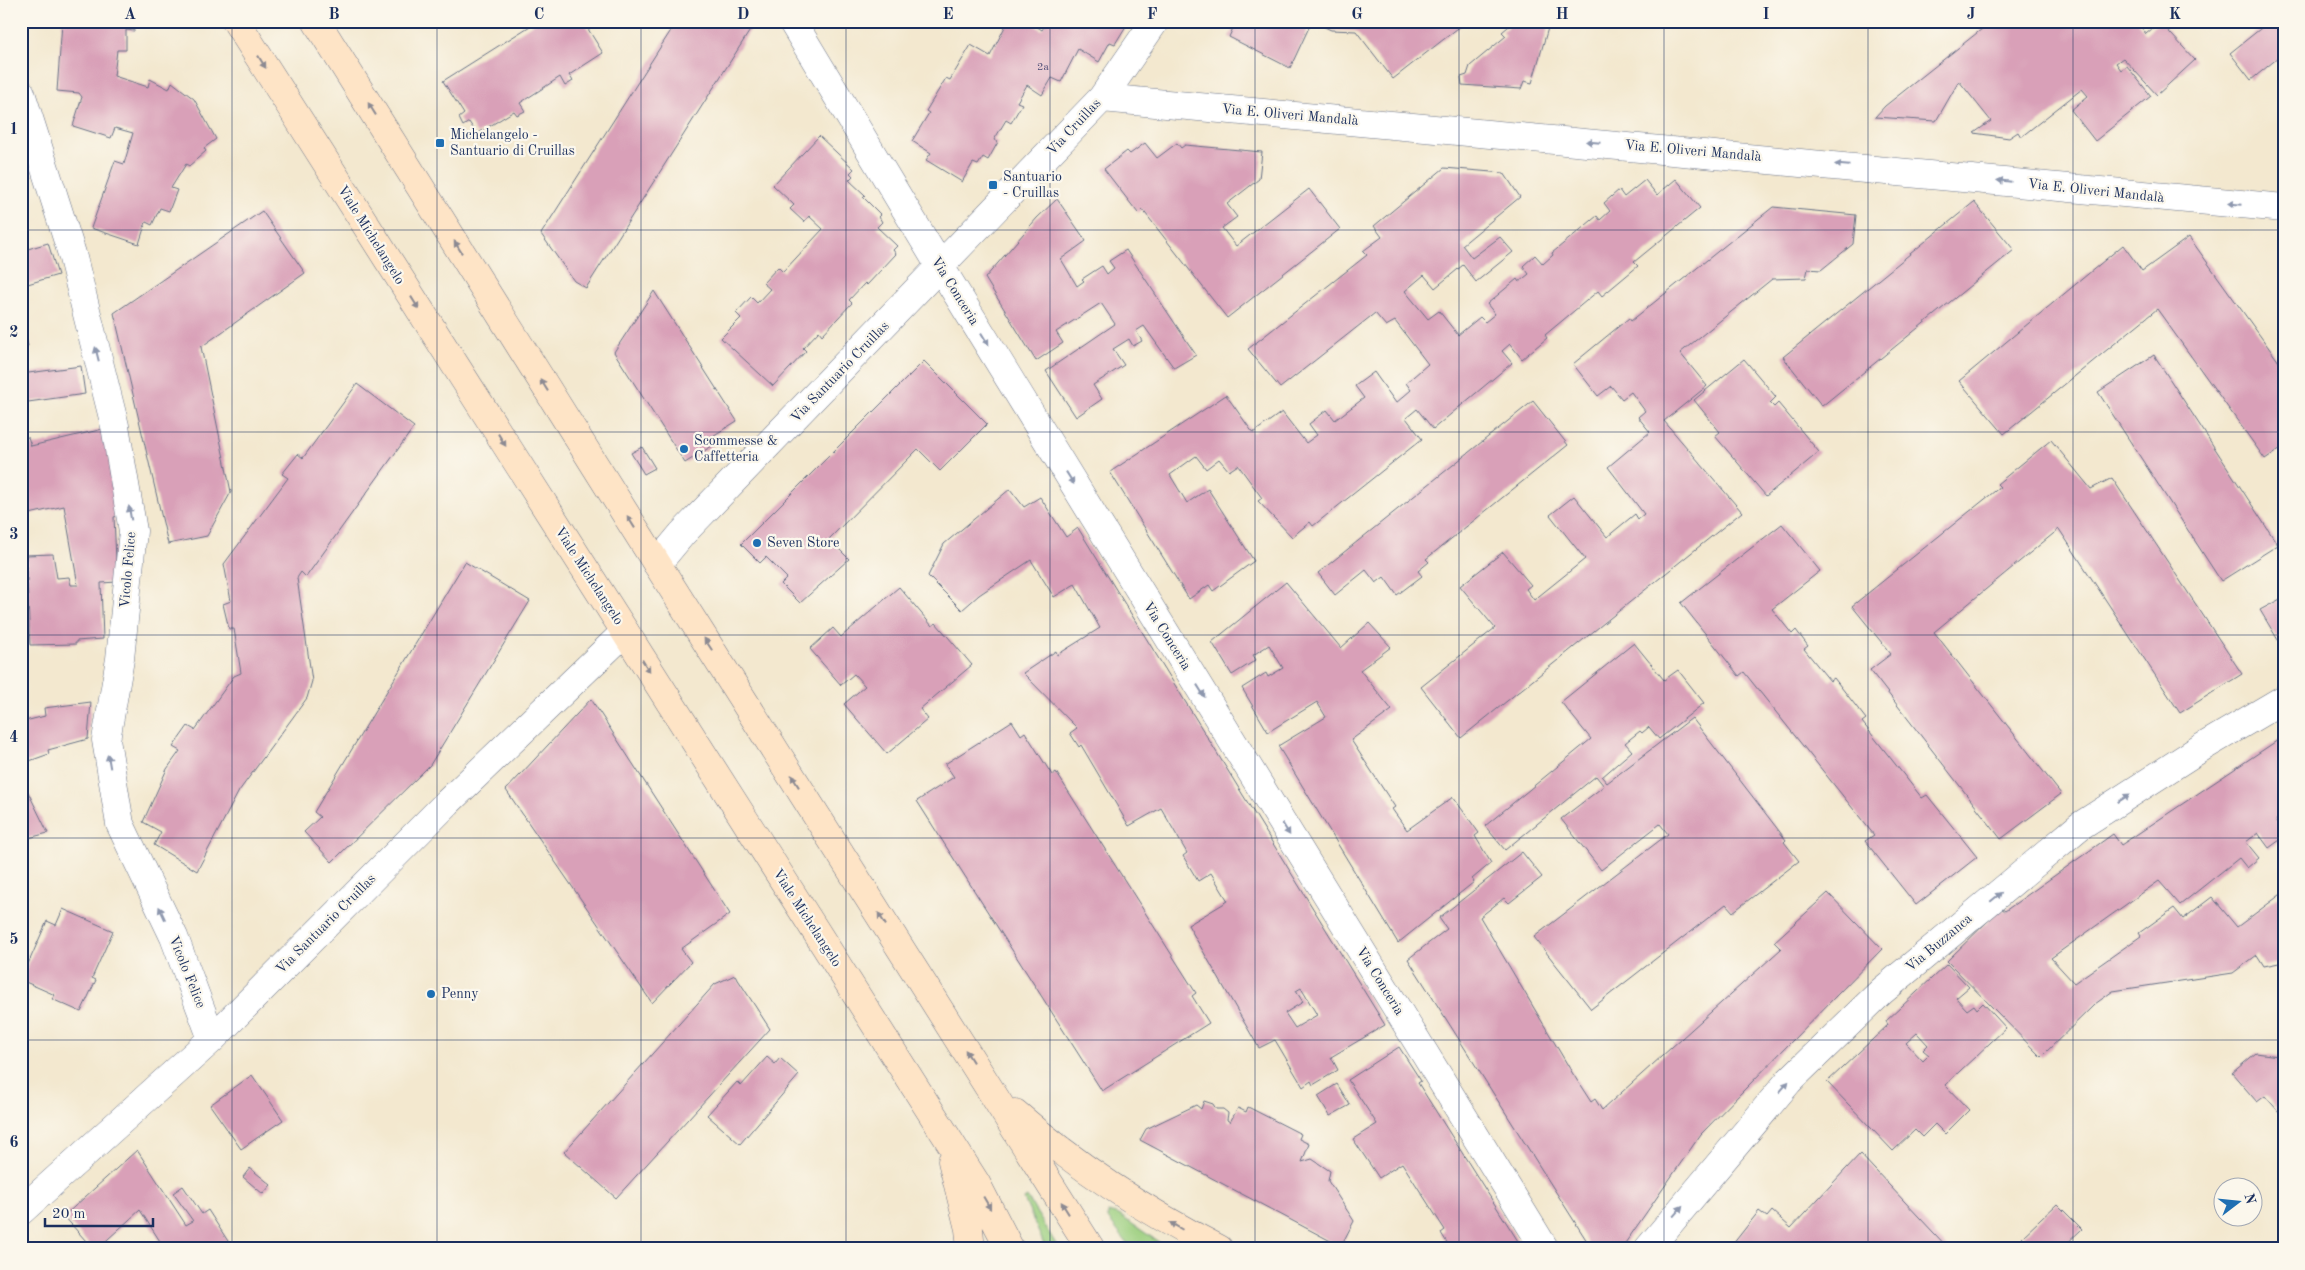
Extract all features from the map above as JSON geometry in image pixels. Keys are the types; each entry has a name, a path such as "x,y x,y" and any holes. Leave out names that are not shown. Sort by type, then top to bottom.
{"street":[{"name":"Viale Michelangelo","path":"236,21 943,1131"},
{"path":"316,21 656,564 1091,1249"},
{"name":"Via Conceria","path":"792,21 941,268 1545,1249"},
{"name":"Via Cruillas","path":"941,268 1102,98 1155,21"},
{"name":"Vicolo Felice","path":"21,93 72,254 115,426 133,531 120,659 106,740 120,824 174,937 212,1039"},
{"name":"Via E. Oliveri Mandalà","path":"1102,98 1492,132 2284,208"},
{"name":"Via Santuario Cruillas","path":"656,564 682,534 941,268"},
{"name":"Via Santuario Cruillas","path":"21,1210 212,1039 448,802 625,632"},
{"name":"Via Buzzanca","path":"1648,1249 1789,1081 1882,991 2080,826 2201,748 2284,699"},
{"path":"996,1097 1084,1169 1178,1228 1219,1249"},
{"path":"943,1131 959,1185 972,1249"},
{"path":"943,1131 993,1213 1010,1249"}],"green space":[{"path":"1027,1197 1059,1249 1046,1249 1024,1199"},
{"path":"1108,1212 1119,1215 1169,1249 1132,1249 1108,1219"}],"building":[{"path":"68,21 132,21 134,31 126,30 126,50 117,50 114,76 148,87 150,79 169,89 172,82 194,99 216,139 204,148 206,151 189,166 186,164 171,188 177,190 169,211 160,208 152,225 146,222 139,244 91,228 115,161 124,164 133,133 115,128 111,138 73,126 82,97 79,93 57,91 62,23"},
{"path":"538,21 583,21 603,53 569,75 573,81 565,86 560,77 520,103 525,111 517,115 514,111 477,134 469,122 463,126 459,118 464,114 443,81"},
{"path":"677,21 756,21 586,288 574,281 541,234"},
{"path":"1008,21 1028,21 1042,30 1048,21 1129,21 1115,44 1110,42 1099,62 1078,49 1061,82 1052,78 1042,95 1027,85 1017,102 1022,104 1011,123 1006,120 994,140 998,142 988,160 983,157 978,165 973,163 962,182 926,160 931,153 912,141 929,113 926,111 946,78 950,80 971,45 990,56"},
{"path":"1236,21 1312,21 1290,68 1229,37"},
{"path":"1312,21 1467,21 1393,79 1356,31 1331,30"},
{"path":"1515,21 1550,21 1532,83 1524,81 1521,89 1462,85 1461,77 1467,75 1470,66 1506,36 1502,32"},
{"path":"1992,21 2137,21 2146,34 2160,22 2195,60 2157,95 2123,58 2116,63 2121,70 2127,66 2151,96 2095,141 2071,110 2088,96 2082,89 2021,137 2018,132 2009,138 1974,133 1991,121 1959,81 1936,121 1875,117 1885,106"},
{"path":"2270,21 2284,21 2284,53 2251,80 2230,53"},
{"path":"819,136 854,169 850,173 853,176 849,180 865,195 863,197 881,215 879,217 882,222 877,227 897,246 893,250 896,254 867,285 865,283 849,300 852,303 822,335 819,331 803,348 806,351 773,386 721,338 741,318 736,313 751,297 757,303 770,289 763,283 778,267 783,272 823,229 809,216 804,222 790,209 794,205 773,185"},
{"path":"1145,143 1157,158 1177,143 1181,148 1185,145 1262,152 1259,179 1227,204 1237,217 1222,228 1236,246 1309,189 1340,229 1227,318 1142,209 1138,213 1104,169 1127,151 1130,154"},
{"path":"1444,168 1504,173 1520,197 1462,245 1472,258 1500,237 1513,252 1476,282 1463,265 1435,288 1424,275 1405,291 1428,319 1439,311 1458,335 1480,317 1485,322 1495,314 1487,304 1517,279 1519,282 1529,274 1523,266 1535,255 1543,264 1553,255 1552,253 1597,216 1600,220 1610,211 1604,203 1619,190 1624,197 1645,180 1657,195 1676,179 1700,208 1634,262 1638,266 1602,296 1598,291 1545,335 1547,338 1522,359 1510,344 1502,351 1512,363 1433,429 1417,409 1406,418 1422,439 1313,526 1310,522 1292,537 1258,501 1262,498 1238,465 1229,471 1219,459 1206,469 1196,456 1170,475 1187,503 1208,489 1254,561 1213,591 1209,585 1189,599 1110,472 1226,395 1253,433 1282,412 1306,443 1317,435 1309,424 1327,410 1335,420 1364,398 1355,386 1374,372 1396,403 1411,390 1406,383 1428,364 1395,321 1386,326 1375,313 1280,388 1248,349 1367,255 1363,251 1382,237 1374,226"},
{"path":"1057,199 1086,241 1061,259 1077,286 1084,281 1082,279 1102,266 1107,274 1114,268 1109,261 1126,250 1196,355 1174,368 1144,326 1136,331 1142,341 1133,346 1129,339 1113,349 1124,365 1093,385 1102,399 1076,417 1046,371 1115,324 1101,303 1056,332 1063,343 1036,361 985,278 1037,218"},
{"path":"1974,202 2014,250 1822,406 1783,357"},
{"path":"1773,207 1856,215 1853,244 1821,270 1808,269 1806,278 1772,279 1680,353 1707,386 1664,421 1742,512 1461,738 1421,687 1495,628 1460,586 1503,552 1531,585 1526,589 1534,600 1585,559 1550,515 1574,496 1607,537 1635,514 1638,519 1644,514 1608,467 1650,432 1638,417 1645,411 1631,392 1622,399 1611,386 1598,396 1573,364 1629,318 1631,321"},
{"path":"262,211 305,273 201,347 231,492 207,536 168,544 114,313"},
{"path":"2189,237 2284,369 2284,446 2265,459 2157,309 2004,434 1959,381 2123,245 2142,271"},
{"path":"48,243 58,275 21,286 21,251"},
{"path":"654,291 737,421 711,437 715,444 685,463 614,352"},
{"path":"21,319 28,346 21,348"},
{"path":"2154,355 2278,545 2221,581 2098,392"},
{"path":"1744,359 1776,397 1770,403 1774,407 1778,403 1819,452 1766,496 1715,436 1720,432 1694,400"},
{"path":"924,361 987,424 940,471 918,449 829,539 849,559 800,603 781,584 787,578 766,557 760,563 741,544"},
{"path":"81,366 85,394 21,403 21,374"},
{"path":"357,384 414,427 306,577 301,572 297,578 312,681 307,698 239,791 197,871 154,845 161,832 143,822 167,769 180,751 173,747 188,726 195,730 234,676 241,673 234,629 229,629 223,604 231,601 224,564 288,478 282,474 298,454 303,458"},
{"path":"1533,401 1568,445 1426,559 1429,562 1418,571 1422,576 1397,595 1384,577 1376,583 1366,570 1335,595 1318,573"},
{"path":"103,429 122,515 114,517 117,582 101,583 103,639 76,641 76,644 30,645 26,555 53,554 57,578 69,577 71,585 78,585 64,506 21,516 21,438 28,437 31,446"},
{"path":"2051,440 2091,489 2112,478 2242,674 2180,713 2059,529 1934,632 2061,794 2001,839 1870,670 1891,654 1852,606 2000,487 1997,484"},
{"path":"642,447 655,468 644,474 631,453"},
{"path":"1010,489 1024,507 1040,497 1066,537 1078,528 1385,1025 1331,1057 1338,1070 1313,1085 1311,1081 1303,1087 1275,1040 1259,1048 1188,925 1228,901 1211,873 1198,881 1183,856 1187,853 1161,808 1129,826 1081,745 1079,747 1070,733 1077,728 1023,673 1056,651 1057,655 1100,628 1075,584 1054,597 1031,560 979,595 962,610 928,576 944,544","holes":["1301,988 1317,1015 1295,1028 1285,1013 1303,1002 1296,991"]},
{"path":"1782,524 1820,571 1772,609 1792,634 1796,630 1808,646 1804,649 1830,681 1834,678 1866,719 1862,722 1922,798 1927,795 1977,857 1916,905 1865,841 1874,835 1744,672 1739,676 1681,603"},
{"path":"465,562 530,601 430,765 332,862 304,832 320,817 314,812"},
{"path":"1286,582 1341,648 1369,623 1391,647 1360,670 1392,710 1351,740 1395,807 1392,809 1407,830 1453,797 1479,833 1475,836 1491,863 1472,879 1474,882 1398,943 1278,746 1326,717 1317,702 1268,732 1242,688 1266,673 1268,677 1283,668 1269,645 1253,655 1256,660 1232,675 1212,642"},
{"path":"899,587 932,626 936,623 972,665 920,709 928,719 887,754 844,704 865,686 854,674 841,685 810,649 833,628 841,637"},
{"path":"2284,597 2284,650 2260,610"},
{"path":"1634,643 1664,680 1678,670 1704,703 1659,739 1649,727 1642,733 1640,731 1625,743 1632,751 1602,777 1607,783 1692,718 1786,840 1784,842 1799,861 1733,912 1726,904 1591,1009 1534,937 1668,834 1660,824 1601,870 1561,819 1604,786 1596,776 1505,850 1485,826 1591,739 1561,702"},
{"path":"591,699 730,914 681,949 691,962 652,1003 506,790"},
{"path":"91,702 88,739 48,750 49,754 21,764 21,722 45,716 44,708"},
{"path":"1012,721 1021,735 1025,732 1052,775 1056,772 1196,993 1192,996 1209,1023 1102,1091 917,801 954,777 945,764"},
{"path":"2284,736 2284,815 2276,820 2284,830 2284,837 2269,848 2258,833 2246,842 2259,858 2247,868 2239,858 2180,905 2159,881 2051,958 2074,983 2141,936 2139,933 2174,908 2183,919 2212,897 2237,927 2284,892 2284,962 2264,966 2257,955 2233,973 2113,991 2095,1004 2041,1057 1947,961 2001,908 2005,911 2113,834 2121,845"},
{"path":"28,792 48,833 21,840 21,794"},
{"path":"1522,852 1542,877 1509,903 1504,898 1480,917 1573,1074 1591,1102 1595,1099 1602,1110 1781,949 1774,942 1828,893 1882,949 1701,1134 1621,1249 1592,1249 1408,959 1447,929 1439,918"},
{"path":"63,909 113,931 92,978 96,980 81,1012 52,999 55,995 21,980 47,921 56,925"},
{"path":"1947,964 1969,987 1956,998 1967,1010 1974,1005 1977,1009 1983,1003 2006,1028 1945,1085 1969,1110 1945,1134 1935,1124 1922,1137 1915,1130 1893,1151 1827,1082 1888,1025 1886,1021","holes":["1917,1033 1928,1045 1923,1050 1929,1055 1923,1061 1906,1043"]},
{"path":"735,975 770,1029 616,1198 564,1152 715,984"},
{"path":"1399,1047 1421,1081 1418,1083 1523,1249 1451,1249 1441,1233 1445,1230 1402,1163 1379,1178 1353,1139 1377,1124 1348,1080"},
{"path":"2284,1051 2284,1108 2279,1112 2265,1096 2257,1102 2232,1073 2256,1053 2278,1056"},
{"path":"767,1057 775,1064 780,1058 799,1075 740,1144 707,1115 737,1082 741,1086"},
{"path":"252,1075 283,1120 241,1149 210,1105"},
{"path":"1337,1084 1350,1105 1330,1116 1318,1096"},
{"path":"1204,1101 1213,1104 1216,1109 1223,1109 1228,1113 1227,1120 1230,1122 1238,1108 1246,1112 1248,1107 1301,1134 1299,1139 1309,1144 1302,1162 1312,1159 1330,1171 1328,1181 1354,1221 1340,1246 1140,1140 1146,1129 1196,1105 1201,1109"},
{"path":"137,1150 186,1225 193,1221 173,1193 183,1186 202,1214 208,1210 233,1249 165,1249 140,1210 97,1249 93,1249 64,1216"},
{"path":"1860,1154 1949,1249 1729,1249 1759,1211 1767,1217 1772,1211 1791,1228"},
{"path":"250,1168 271,1185 263,1194 243,1177"},
{"path":"2057,1204 2082,1229 2061,1249 2034,1249 2022,1237"}],"place":[{"name":"Michelangelo - Santuario di Cruillas","path":"440,143"},
{"name":"Santuario - Cruillas","path":"993,185"},
{"name":"Scommesse & Caffetteria","path":"684,449"},
{"name":"Seven Store","path":"757,543"},
{"name":"Penny","path":"431,994"}]}
